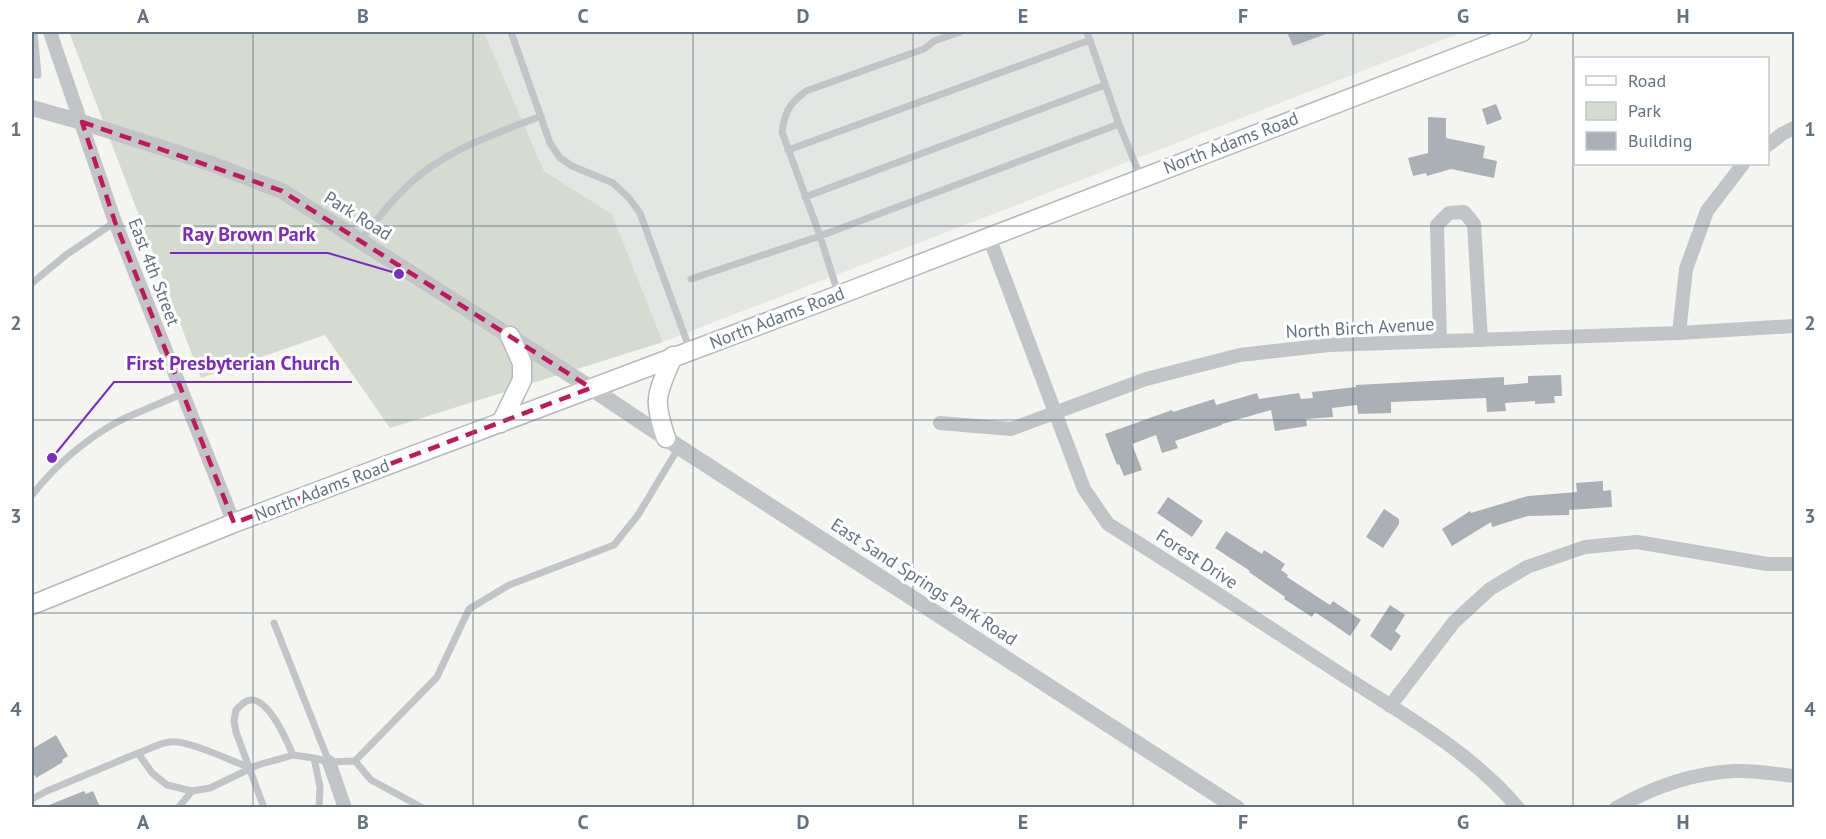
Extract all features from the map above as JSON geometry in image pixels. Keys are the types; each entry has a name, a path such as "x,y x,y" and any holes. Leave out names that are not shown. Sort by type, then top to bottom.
{"main road":[{"name":"North Adams Road","path":"32,604 234,524 839,295 1522,32"},
{"path":"501,423 522,380 522,363 510,336"},
{"path":"672,443 657,413 657,400 658,391 682,353"}],"street":[{"name":"East 4th Street","path":"50,32 115,222 234,524"},
{"name":"Park Road","path":"32,108 212,164 282,191 591,388"},
{"path":"1769,144 1794,128"},
{"path":"1679,333 1686,269 1707,211 1742,165"},
{"path":"1440,341 1437,225 1449,213 1464,212 1474,224 1481,340"},
{"name":"Forest Drive","path":"988,237 1084,489 1108,524 1458,752 1488,777 1518,807"},
{"name":"North Birch Avenue","path":"940,423 1011,429 1146,379 1240,355 1329,345 1679,333 1794,326"},
{"name":"East Sand Springs Park Road","path":"591,388 672,443 1238,807"},
{"path":"1390,706 1454,622 1490,589 1527,567 1585,547 1637,542 1767,564 1794,564"},
{"path":"329,762 345,807"},
{"path":"1616,807 1646,791 1689,777 1736,770 1794,776"}],"lane":[{"path":"32,74 38,75 34,32"},
{"path":"510,32 550,143 560,158 572,166 613,183 629,198 640,213 682,353"},
{"path":"839,295 782,132 784,116 792,102 806,91 924,49 934,40 960,32"},
{"path":"1087,32 1119,124 1141,178"},
{"path":"788,150 1090,40"},
{"path":"805,197 1106,85"},
{"path":"360,240 398,195 434,164 494,135 541,116"},
{"path":"691,279 820,236 1119,124"},
{"path":"32,283 66,255 115,222"},
{"path":"32,495 48,474 92,439 120,421 183,393"},
{"path":"138,753 152,773 167,785 192,791 210,788 251,768 293,755 329,762 355,761 437,678 469,609 509,585 614,545 638,514 672,443"},
{"path":"274,622 329,762"},
{"path":"264,807 236,732 234,722 236,710 248,700 254,699 269,710 293,755"},
{"path":"32,799 138,753 170,742 196,746 251,768"},
{"path":"314,758 320,787 319,807"},
{"path":"355,761 370,780 423,807"},
{"path":"178,807 192,791"}],"highlighted area":[{"path":"82,122 282,191 591,388 234,523 115,222"}],"shaded area":[{"path":"484,32 1463,32 663,342 612,214 544,171"}],"green space":[{"path":"69,32 484,32 544,171 612,214 663,342 390,428 325,335 201,378"}],"building":[{"path":"1287,32 1329,32 1329,33 1293,46"},
{"path":"1496,104 1502,119 1487,125 1482,109"},
{"path":"1428,117 1446,118 1446,138 1485,146 1483,158 1497,161 1494,178 1451,169 1427,176 1426,173 1413,176 1408,158 1428,153"},
{"path":"1561,375 1562,396 1554,396 1555,403 1535,404 1535,401 1505,403 1506,411 1487,412 1486,398 1391,402 1391,413 1358,414 1357,405 1332,408 1333,417 1306,419 1307,426 1275,431 1271,410 1175,441 1178,448 1162,453 1156,435 1132,444 1142,470 1124,476 1119,464 1117,465 1105,434 1172,410 1173,412 1214,399 1216,405 1257,393 1259,399 1299,393 1301,399 1313,398 1312,392 1356,387 1356,385 1504,377 1504,385 1528,383 1528,376"},
{"path":"1603,481 1603,491 1611,490 1612,507 1569,510 1569,515 1528,516 1492,527 1491,522 1452,546 1442,529 1470,511 1471,513 1528,496 1577,492 1576,483"},
{"path":"1168,497 1203,521 1192,537 1157,513"},
{"path":"1384,509 1399,519 1399,524 1383,548 1366,537"},
{"path":"1226,531 1262,554 1264,550 1285,564 1281,570 1288,575 1287,577 1330,605 1333,601 1361,620 1350,636 1315,612 1312,617 1284,599 1285,597 1250,571 1215,548"},
{"path":"1390,605 1405,615 1395,631 1401,636 1391,651 1370,636"},
{"path":"56,735 68,756 62,760 63,762 36,778 35,775 32,777 32,749"},
{"path":"84,791 86,794 93,791 100,807 44,807"}],"place":[{"name":"Ray Brown Park","path":"399,274"},
{"name":"First Presbyterian Church","path":"52,458"}]}
